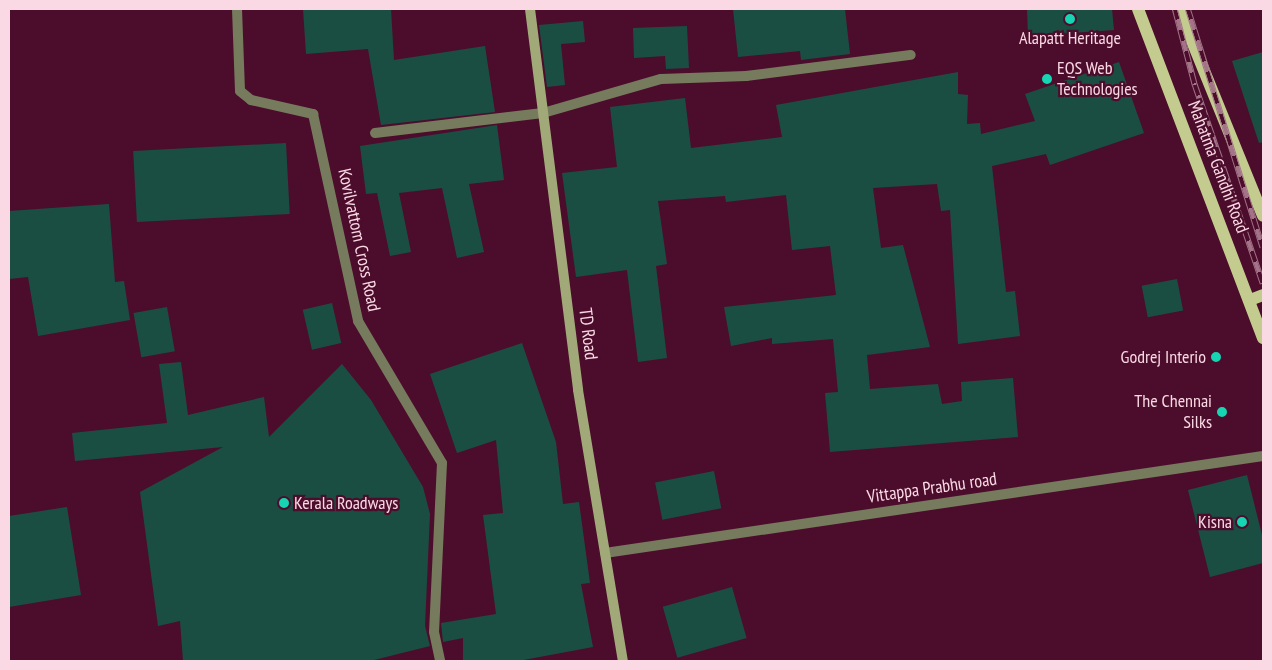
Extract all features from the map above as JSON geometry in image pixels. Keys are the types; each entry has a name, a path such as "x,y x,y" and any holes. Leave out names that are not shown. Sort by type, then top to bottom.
{"main road":[{"name":"Mahatma Gandhi Road","path":"1138,9 1263,338"},
{"name":"Mahatma Gandhi Road","path":"1179,9 1263,216"},
{"path":"1250,300 1263,295"}],"street":[{"name":"Kovilvattom Cross Road","path":"237,9 240,91 251,100 313,114 358,321 442,463 434,632 440,661"},
{"name":"TD Road","path":"530,9 578,390 623,661"},
{"path":"375,133 543,113 661,79 746,76 911,55"},
{"name":"Vittappa Prabhu road","path":"605,552 1263,456"}],"building":[{"path":"303,9 391,9 394,60 485,46 495,112 381,125 368,49 306,54"},
{"path":"733,9 845,9 850,54 801,60 800,51 738,57"},
{"name":"Alapatt Heritage","path":"1027,9 1112,9 1114,30 1028,36"},
{"path":"583,21 585,42 561,44 565,85 547,87 539,25"},
{"path":"687,26 689,68 666,69 665,56 634,58 633,28"},
{"path":"1263,52 1263,142 1259,143 1232,61"},
{"path":"1119,62 1144,133 1050,165 1046,154 992,166 1006,292 1015,291 1020,336 958,344 950,210 941,211 937,184 873,188 881,248 903,245 930,347 867,355 870,389 938,384 942,404 962,401 961,382 1013,378 1018,437 830,452 825,393 838,392 833,339 772,344 772,338 731,346 724,307 836,295 830,246 792,250 786,195 726,202 725,196 658,201 667,264 656,266 667,358 638,362 627,270 576,277 562,173 617,167 610,107 685,98 691,148 782,137 776,105 958,72 958,94 968,95 967,124 980,123 981,134 1035,121 1025,94"},
{"path":"497,125 504,180 469,184 484,252 457,258 442,188 399,193 411,252 390,256 377,193 366,194 360,146"},
{"path":"286,143 290,214 137,222 133,151"},
{"path":"109,204 115,282 124,281 130,320 38,336 28,277 9,279 9,211"},
{"path":"1177,279 1183,310 1148,317 1142,286"},
{"path":"332,303 341,343 312,350 303,310"},
{"path":"167,307 175,351 141,357 134,313"},
{"path":"522,343 556,442 563,504 579,502 590,583 581,584 593,647 518,661 463,661 463,638 443,642 441,623 496,614 483,515 503,513 496,440 457,453 430,374"},
{"name":"Kerala Roadways","path":"181,362 188,415 264,397 269,437 342,364 371,400 423,487 430,514 425,626 430,646 370,661 183,661 180,621 158,626 140,492 223,447 75,461 72,433 167,423 159,364"},
{"path":"714,471 721,508 662,520 655,482"},
{"path":"1247,475 1263,539 1263,563 1210,577 1188,490"},
{"path":"67,507 81,595 9,607 9,516"},
{"path":"732,587 747,638 677,658 663,607"}],"railway":[{"path":"1175,9 1195,85 1263,284"},
{"path":"1188,9 1263,248"}],"place":[{"name":"Alapatt Heritage","path":"1070,19"},
{"name":"EQS Web Technologies","path":"1047,79"},
{"name":"Godrej Interio","path":"1216,357"},
{"name":"The Chennai Silks","path":"1222,412"},
{"name":"Kerala Roadways","path":"284,503"},
{"name":"Kisna","path":"1242,522"}]}
